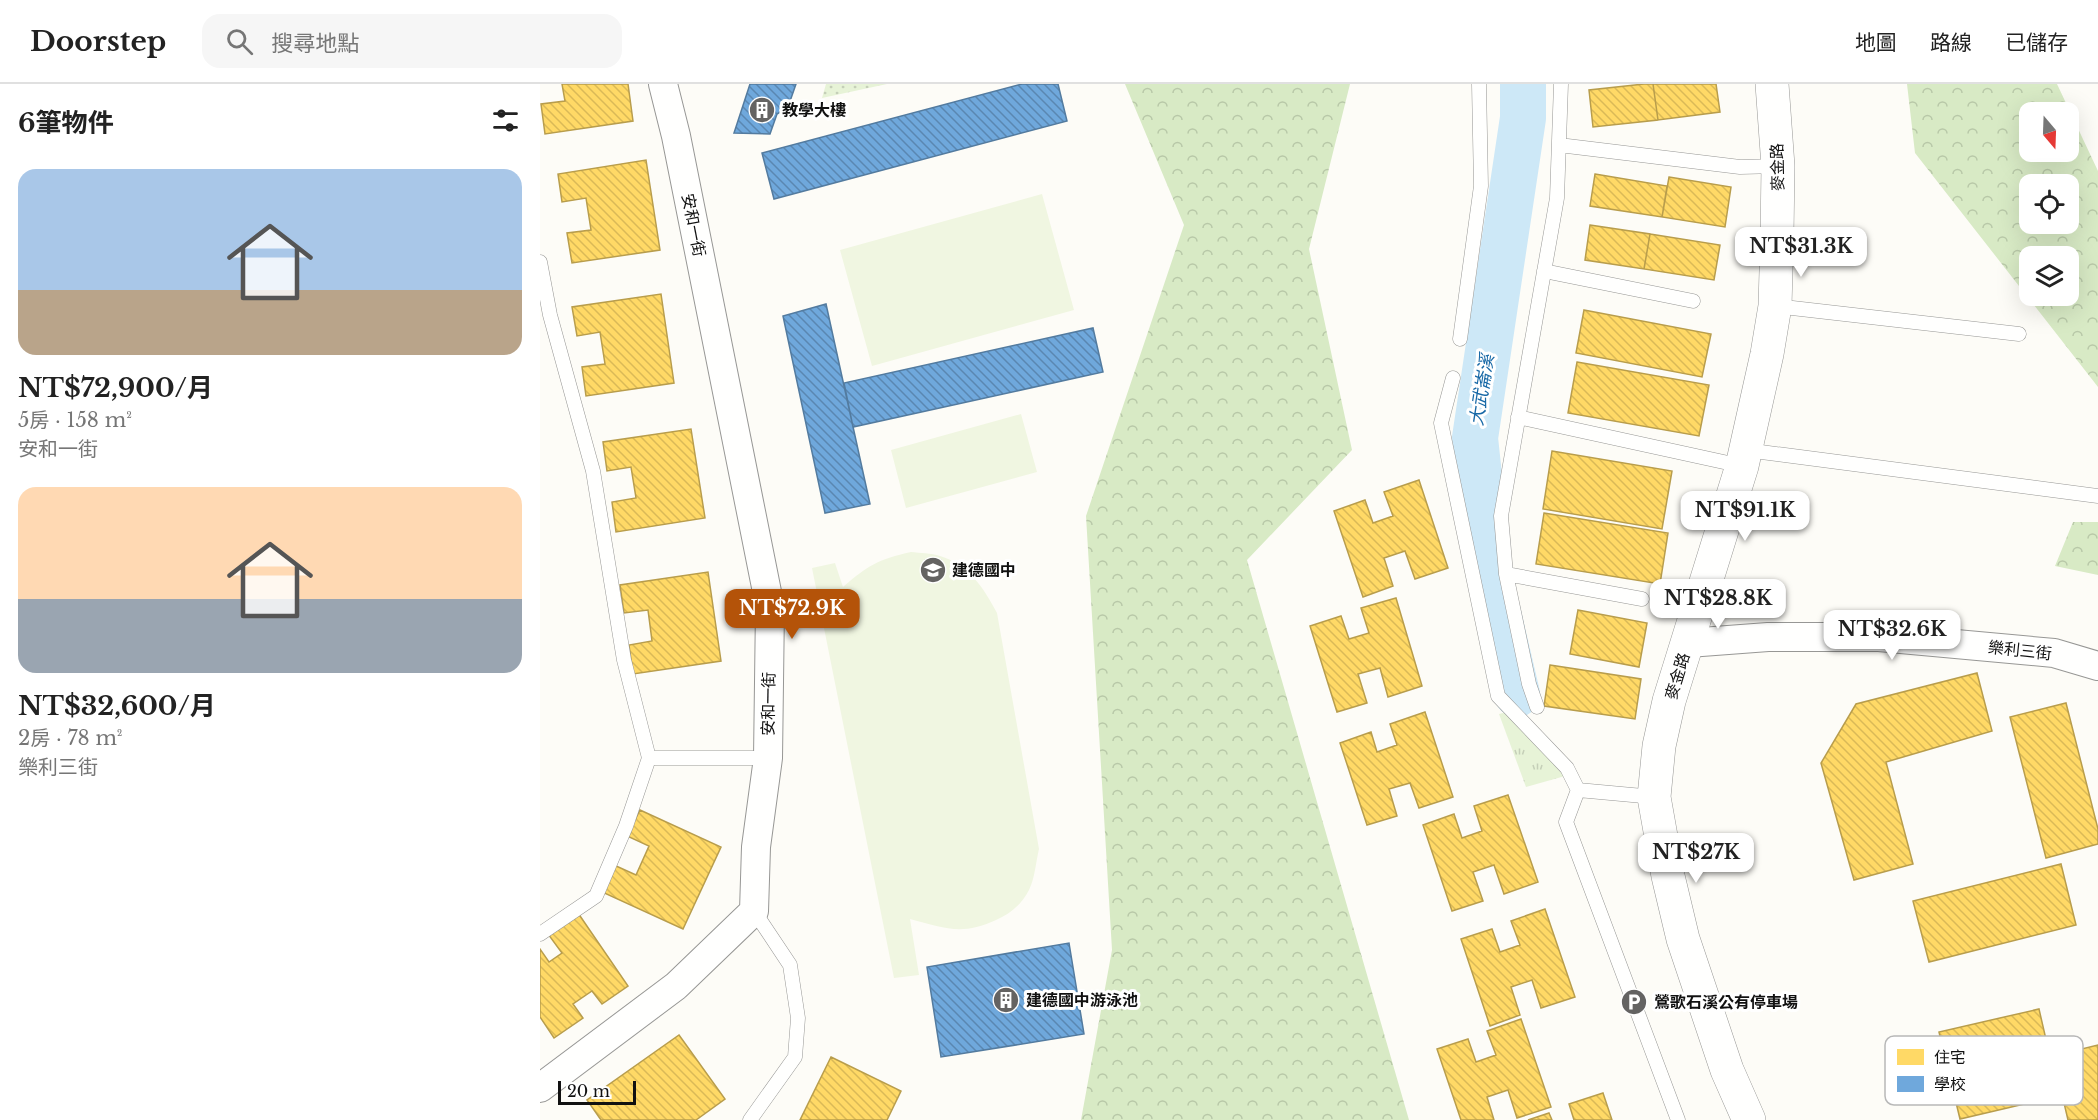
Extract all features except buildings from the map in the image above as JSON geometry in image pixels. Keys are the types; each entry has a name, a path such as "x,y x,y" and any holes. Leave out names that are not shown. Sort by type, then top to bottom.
{"street":[{"name":"安和一街","path":"663,84 676,136 770,607 768,758 756,847 754,911"},
{"name":"麥金路","path":"1749,1120 1727,1070 1683,939 1668,876 1654,796 1659,746 1669,701 1744,458 1775,306 1778,166 1772,84"},
{"name":"樂利三街","path":"1688,643 1768,637 1880,637 2054,653 2098,666"},
{"path":"540,1088 676,987 754,911"}],"lane":[{"path":"1460,339 1481,186 1479,84"},
{"path":"1537,707 1529,684 1506,574 1501,516 1557,198 1561,84"},
{"path":"1559,145 1740,167 1778,166"},
{"path":"540,262 550,315 593,471 624,660 649,758 626,826 596,896 540,934"},
{"path":"1544,271 1693,301"},
{"path":"1775,306 2019,334"},
{"path":"1453,378 1441,423 1498,696 1567,768 1578,790 1566,822 1678,1120"},
{"path":"1518,417 1744,458 2098,496"},
{"path":"1506,574 1642,599"},
{"path":"649,758 768,758"},
{"path":"1578,790 1654,796"},
{"path":"750,1120 795,1057 798,1018 790,965 754,911"}],"green space":[{"path":"826,84 887,84 822,98"},
{"path":"1125,84 1350,84 1309,249 1352,450 1247,560 1409,1120 1081,1120 1112,950 1086,516 1184,225"},
{"path":"1907,84 2057,84 2065,102 2019,102 2019,162 2079,162 2079,131 2098,171 2098,387 2035,306 2079,306 2079,246 2019,246 2019,286 1915,153"},
{"path":"1042,194 1074,310 872,366 840,250"},
{"path":"1021,414 1037,472 906,508 891,450"},
{"path":"2073,522 2098,522 2098,575 2055,566"},
{"path":"911,552 937,555 959,565 981,586 997,613 1039,849 1029,890 1011,912 1001,918 984,925 963,929 953,929 910,919 919,975 894,978 812,568 835,563 843,587 874,564"},
{"path":"1511,711 1565,776 1526,787 1499,714"}],"waterway":[{"name":"大武崙溪","path":"1517,694 1490,579 1475,438 1523,118 1523,84"}],"place":[{"name":"教學大樓","path":"762,110"},
{"name":"建德國中","path":"933,570"},
{"name":"建德國中游泳池","path":"1006,1000"},
{"name":"鶯歌石溪公有停車場","path":"1634,1002"}]}
